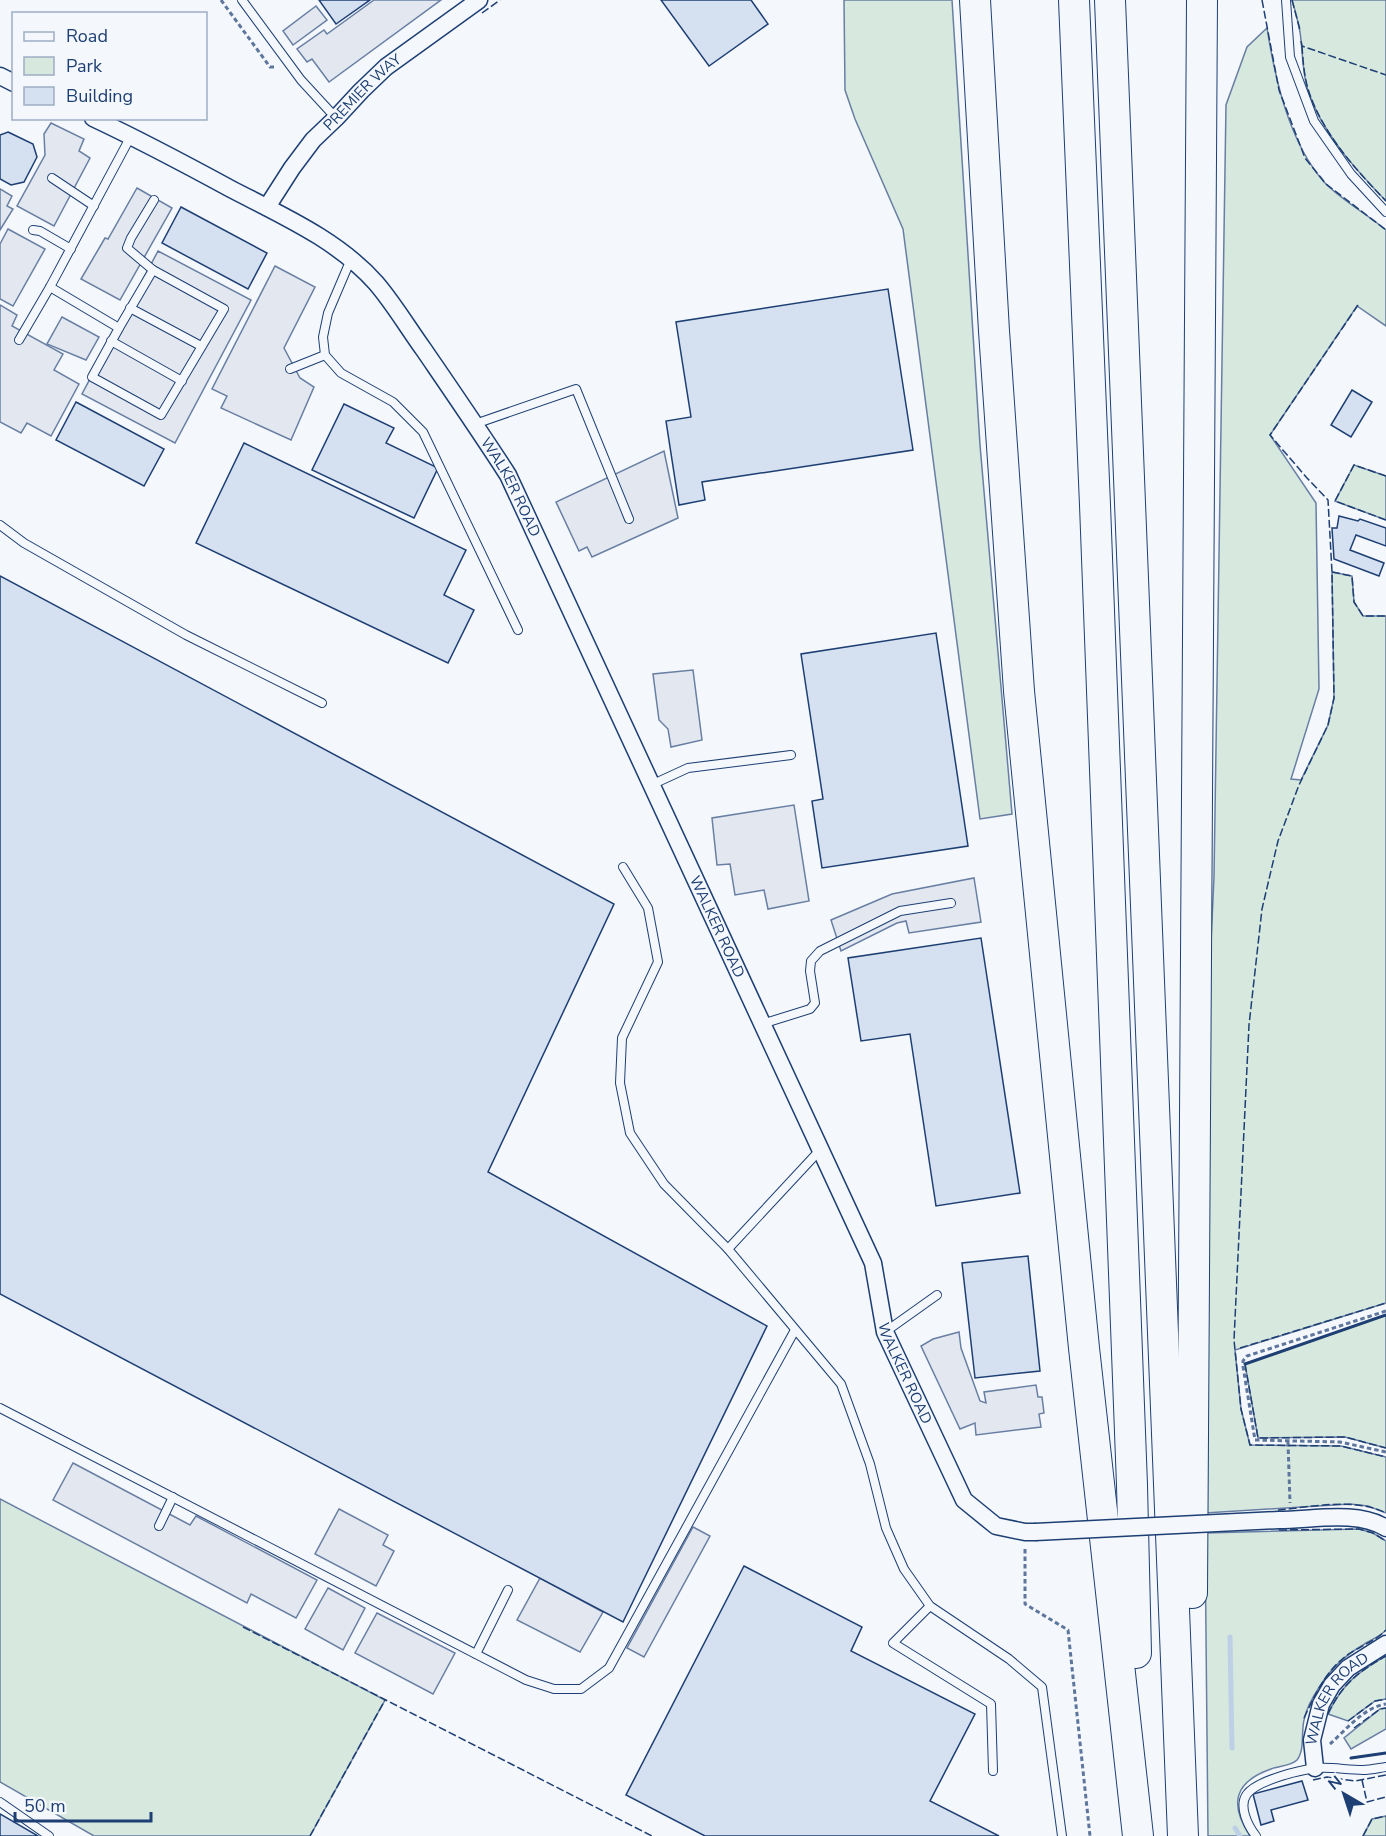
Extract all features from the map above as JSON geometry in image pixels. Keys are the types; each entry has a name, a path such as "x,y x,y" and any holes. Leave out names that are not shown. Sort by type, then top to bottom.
{"highway":[{"path":"975,0 994,331 1019,691 1084,1348 1139,1836"},
{"path":"1074,0 1132,1485 1139,1836"},
{"path":"1110,0 1183,1836"},
{"path":"1183,1836 1192,1746 1192,1298 1202,282 1202,0"}],"street":[{"name":"PREMIER WAY","path":"267,207 313,140 386,67 479,0"},
{"name":"WALKER ROAD","path":"97,120 267,207 310,231 351,259 392,304 508,475 873,1263 885,1332 964,1500 996,1526 1030,1532 1359,1517 1375,1521 1386,1528"},
{"name":"WALKER ROAD","path":"1315,1768 1312,1740 1322,1704 1332,1685 1348,1668 1386,1644"}],"lane":[{"path":"242,0 288,64 336,118"},
{"path":"1286,0 1290,57 1314,121 1351,174 1386,212"},
{"path":"19,340 131,136"},
{"path":"52,178 94,206"},
{"path":"153,270 118,327 92,377 161,416 224,309 153,270 127,248 130,238 154,200"},
{"path":"33,230 40,231 71,249"},
{"path":"351,259 328,313 323,337 325,355 340,373 393,402 423,432 519,630"},
{"path":"50,287 118,327"},
{"path":"130,308 201,346"},
{"path":"111,341 182,381"},
{"path":"290,369 325,355"},
{"path":"475,424 576,389 629,519"},
{"path":"0,525 24,543 186,635 322,703"},
{"path":"651,785 688,768 791,755"},
{"path":"623,867 648,908 658,962 622,1038 620,1083 630,1133 664,1184 728,1249 841,1384 870,1464 886,1528 904,1569 930,1606 1009,1659 1042,1687 1062,1836"},
{"path":"762,1024 810,1010 815,1003 810,971 811,960 820,951 900,911 951,903"},
{"path":"728,1249 820,1150"},
{"path":"885,1332 936,1295"},
{"path":"0,1408 526,1680 554,1689 581,1689 609,1668 795,1330"},
{"path":"159,1526 173,1497"},
{"path":"476,1654 508,1590"},
{"path":"930,1606 893,1642 991,1704 993,1771"},
{"path":"1256,1836 1248,1825 1244,1806 1246,1794 1274,1779 1315,1768 1363,1770 1386,1767"},
{"path":"0,1802 49,1836"}],"path":[{"path":"220,0 270,67 288,64"},
{"path":"1386,1311 1248,1356 1243,1361 1255,1440 1340,1442 1386,1452"},
{"path":"1285,1520 1288,1442"},
{"path":"1030,1532 1025,1604 1068,1630 1090,1836"},
{"path":"1315,1768 1330,1745 1369,1710 1377,1705 1386,1704"}],"green space":[{"path":"844,0 952,0 980,445 1012,814 980,819 903,229 855,119 845,90"},
{"path":"1292,0 1386,0 1386,201 1341,150 1314,107 1306,84 1300,32"},
{"path":"1267,28 1279,89 1301,148 1324,182 1386,230 1386,326 1357,306 1270,435 1316,503 1319,689 1291,779 1301,780 1328,725 1334,698 1332,572 1352,576 1354,602 1363,616 1386,616 1386,1303 1235,1350 1241,1409 1250,1445 1341,1446 1386,1457 1386,1513 1368,1506 1350,1504 1205,1513 1210,964 1214,877 1226,105 1247,47"},
{"path":"1354,465 1386,476 1386,520 1335,501"},
{"path":"1386,1315 1386,1448 1345,1437 1258,1438 1245,1364"},
{"path":"0,1499 385,1700 310,1836 94,1836 0,1782"},
{"path":"1359,1529 1373,1533 1386,1541 1386,1630 1344,1658 1324,1680 1306,1711 1301,1751 1297,1760 1292,1764 1259,1774 1243,1787 1239,1795 1239,1814 1250,1836 1208,1836 1205,1533"},
{"path":"1386,1656 1386,1699 1375,1701 1348,1721 1328,1714 1339,1695 1352,1680"},
{"path":"1386,1708 1386,1729 1351,1749 1344,1738 1380,1709"},
{"path":"1386,1816 1386,1836 1363,1836 1372,1819"}],"shaded area":[{"path":"374,0 441,0 329,82 312,59 307,62 297,49 324,30 327,34"},
{"path":"316,6 327,20 293,45 283,31"},
{"path":"51,123 84,139 79,151 90,158 54,226 17,206 45,155 44,134"},
{"path":"137,188 172,208 120,300 81,279 105,238 108,239"},
{"path":"0,189 12,196 7,206 13,209 0,230"},
{"path":"8,229 45,249 13,306 0,299 0,244"},
{"path":"158,251 251,300 175,443 82,394"},
{"path":"275,266 315,287 284,348 300,378 314,387 291,440 221,408 227,396 212,389"},
{"path":"0,305 17,315 12,326 63,354 54,370 79,384 51,436 27,423 21,433 0,422"},
{"path":"62,317 99,337 86,360 47,344"},
{"path":"664,451 678,518 592,557 587,547 579,551 556,502"},
{"path":"693,670 702,740 671,747 668,729 659,720 653,674"},
{"path":"794,805 809,901 768,909 764,890 735,895 730,864 717,865 712,818"},
{"path":"974,878 981,922 909,933 906,921 897,923 841,951 831,920 892,894"},
{"path":"959,1332 961,1348 980,1401 986,1403 984,1392 1036,1385 1038,1397 1042,1397 1044,1413 1039,1414 1041,1427 976,1435 975,1423 960,1429 921,1346 933,1339"},
{"path":"73,1463 190,1525 196,1516 317,1580 296,1618 251,1594 247,1603 53,1500"},
{"path":"339,1509 388,1535 383,1545 394,1551 376,1586 315,1554"},
{"path":"693,1527 710,1536 644,1657 627,1648"},
{"path":"540,1578 603,1612 580,1652 517,1620"},
{"path":"328,1588 365,1608 343,1650 305,1629"},
{"path":"377,1613 455,1653 433,1694 355,1653"}],"building":[{"path":"319,0 370,0 336,24"},
{"path":"661,0 751,0 768,24 709,66"},
{"path":"8,132 33,144 37,157 24,182 11,185 0,179 0,135"},
{"path":"181,207 267,253 248,289 162,243"},
{"path":"888,289 913,450 702,482 705,500 679,505 666,421 691,417 676,322"},
{"path":"1352,390 1372,402 1351,437 1331,425"},
{"path":"76,402 164,449 144,486 56,440"},
{"path":"344,404 394,428 386,443 438,468 414,518 312,470"},
{"path":"244,443 466,550 444,595 474,610 448,663 196,543"},
{"path":"1339,516 1358,521 1360,519 1386,528 1386,546 1356,535 1350,550 1384,563 1379,576 1334,559 1332,528 1337,528"},
{"path":"0,576 614,904 488,1172 767,1326 623,1622 0,1294"},
{"path":"936,633 968,846 822,868 812,801 823,799 801,654"},
{"path":"981,938 1020,1193 936,1206 910,1034 861,1041 848,958"},
{"path":"1028,1256 1040,1371 975,1378 962,1263"},
{"path":"744,1566 862,1627 851,1651 975,1714 930,1801 999,1836 705,1836 626,1795"},
{"path":"1302,1781 1308,1800 1271,1810 1274,1821 1261,1825 1253,1794"},
{"path":"0,1814 38,1836 0,1836"}],"waterway":[{"path":"1230,1637 1232,1748"},
{"path":"1235,1828 1240,1836"}],"fence":[{"path":"482,13 500,0"},
{"path":"1262,0 1279,90 1305,158 1326,184 1386,230"},
{"path":"1292,0 1300,30"},
{"path":"1301,41 1302,46 1386,75"},
{"path":"1302,46 1307,86 1323,122 1352,164 1386,201"},
{"path":"1358,305 1270,435 1328,500 1332,572 1334,698 1328,725 1299,785 1278,841 1262,909 1249,1025 1234,1340 1241,1409 1250,1445 1341,1446 1386,1457"},
{"path":"1386,476 1354,465 1335,501 1386,520"},
{"path":"1332,572 1352,576 1354,602 1363,616 1386,616"},
{"path":"1240,1348 1386,1303"},
{"path":"1245,1364 1258,1438 1345,1437 1386,1448"},
{"path":"1278,1510 1347,1504 1374,1508 1386,1513"},
{"path":"1279,1530 1359,1529 1373,1533 1386,1541"},
{"path":"243,1627 652,1836"},
{"path":"1304,1718 1321,1684 1332,1669 1346,1656 1386,1630"},
{"path":"1328,1714 1345,1687 1367,1668 1386,1656"},
{"path":"1348,1721 1375,1701 1386,1699"},
{"path":"310,1836 385,1700"},
{"path":"1354,1728 1380,1709 1386,1708"},
{"path":"1313,1780 1327,1777 1355,1781 1386,1775"},
{"path":"1362,1780 1367,1802 1386,1797"},
{"path":"1363,1836 1372,1819 1386,1816"}],"wall":[{"path":"1245,1364 1386,1315"},
{"path":"1351,1758 1386,1753"}]}
